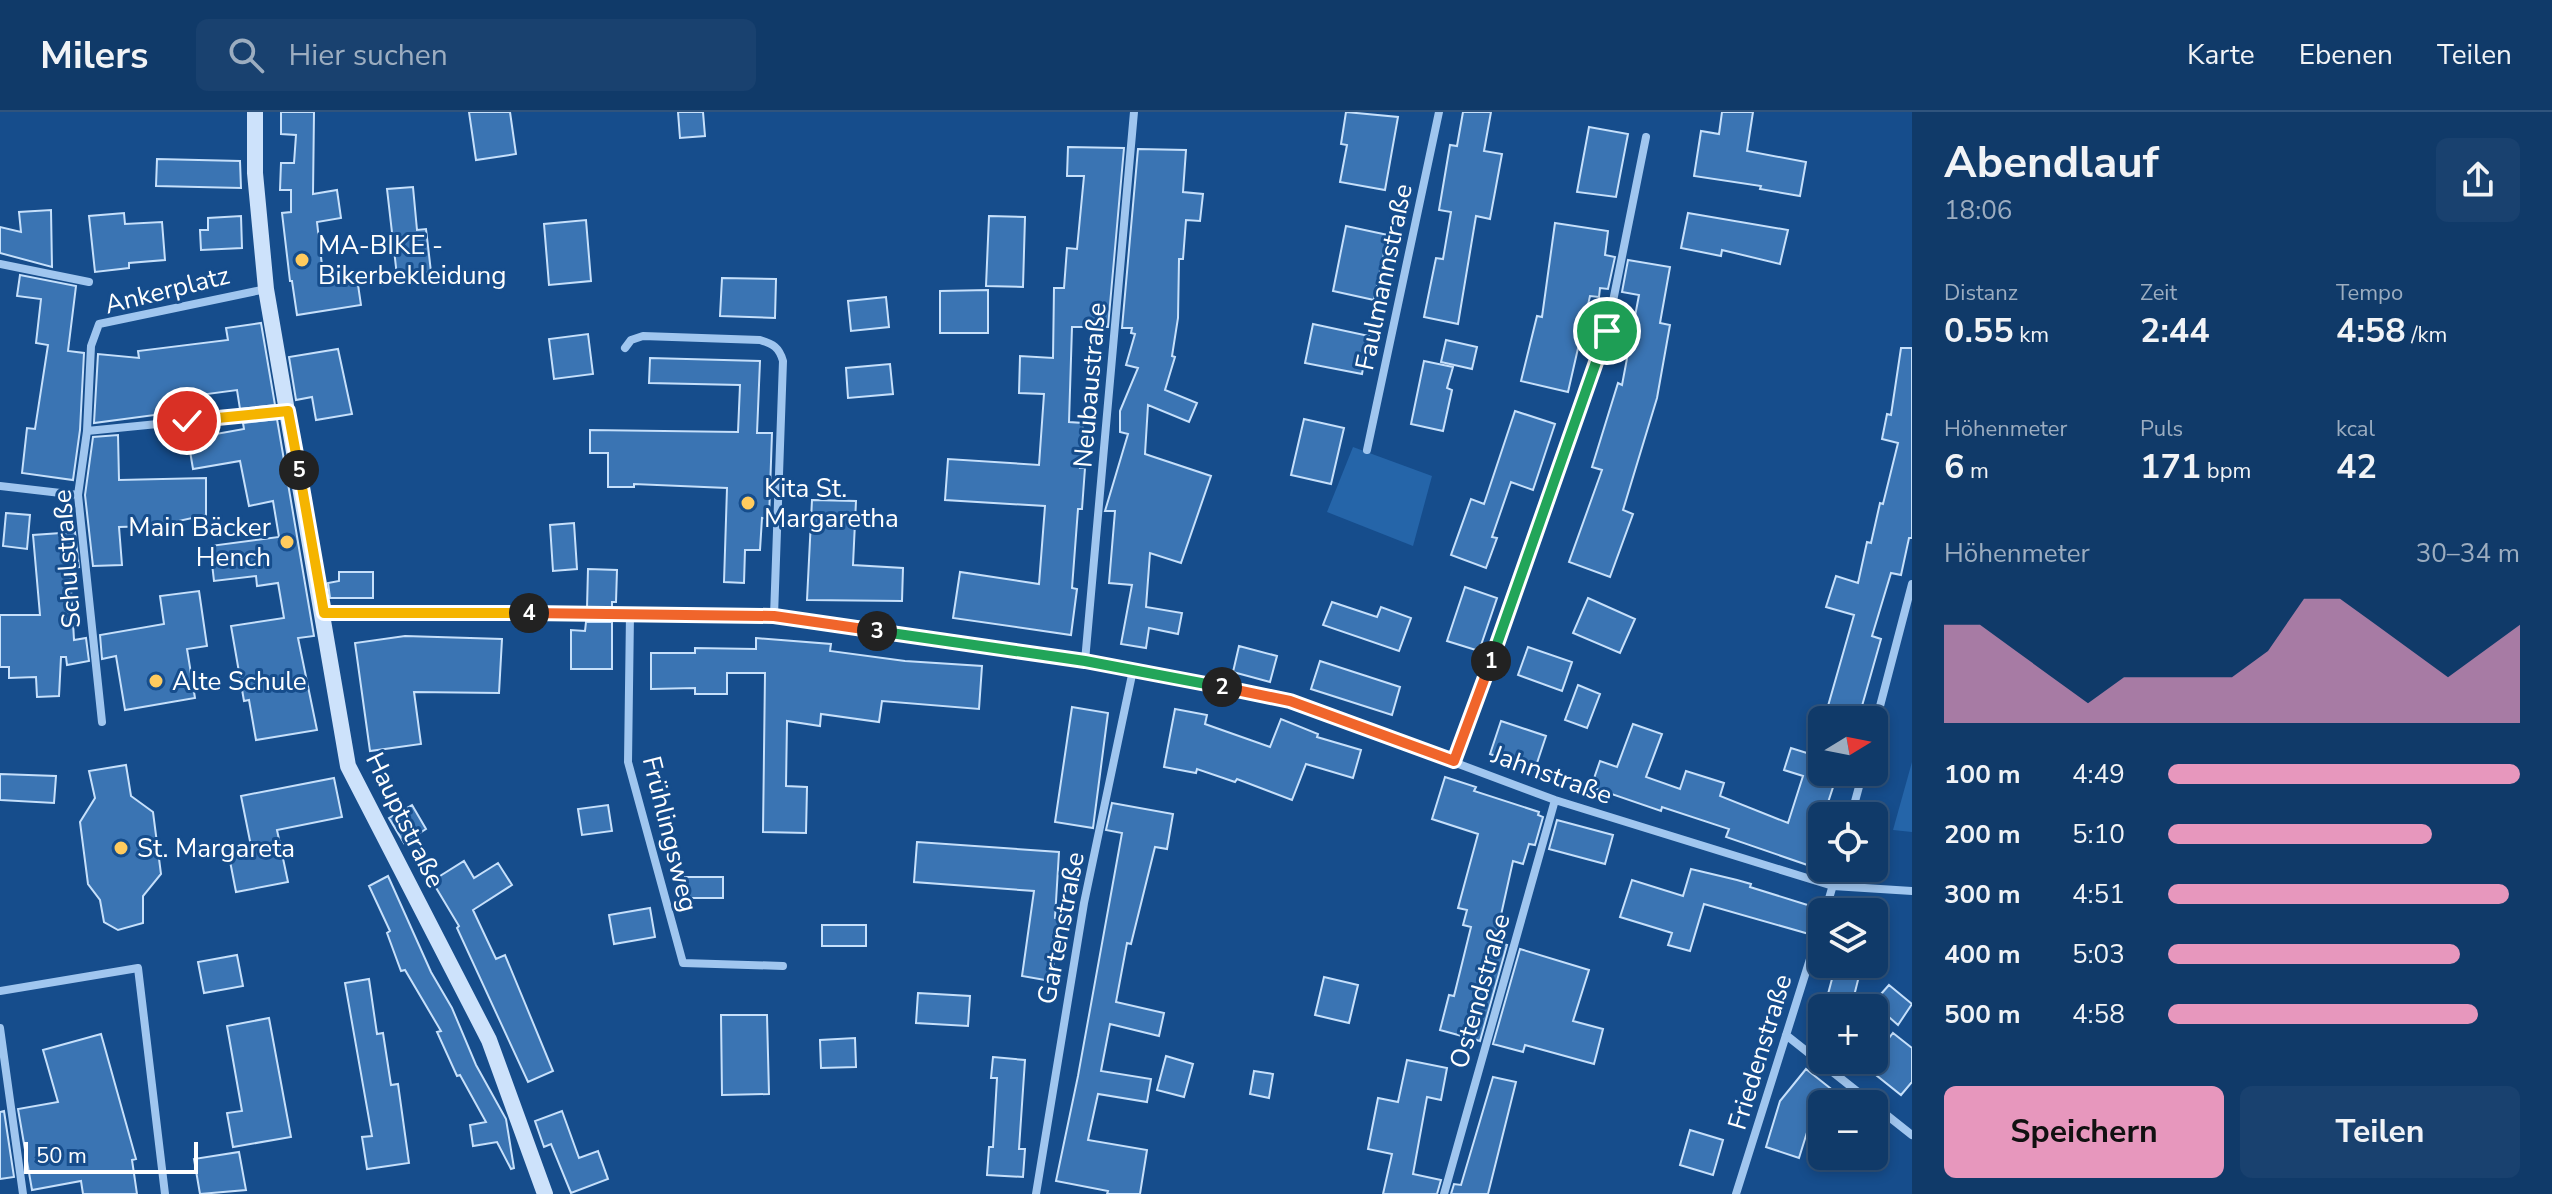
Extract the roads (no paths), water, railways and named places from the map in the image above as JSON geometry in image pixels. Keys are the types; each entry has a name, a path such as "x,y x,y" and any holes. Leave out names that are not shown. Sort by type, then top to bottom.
{"street":[{"name":"Hauptstraße","path":"255,112 255,173 266,289 348,766 489,1040 545,1194"},
{"name":"Neubaustraße","path":"1085,661 1134,112"},
{"name":"Faulmannstraße","path":"1367,450 1439,112"},
{"path":"1454,761 1607,331 1646,137"},
{"path":"0,264 89,282"},
{"name":"Ankerplatz","path":"91,346 99,324 266,289"},
{"path":"625,348 631,340 643,336 760,340 775,345 780,351 783,361 774,616"},
{"name":"Schulstraße","path":"91,346 87,431 78,495 102,722"},
{"path":"87,431 288,411"},
{"path":"0,486 78,495"},
{"path":"1880,706 1912,584"},
{"name":"Jahnstraße","path":"324,613 774,616 1085,661 1290,701 1555,800 1833,886 1912,891"},
{"name":"Frühlingsweg","path":"630,614 628,762 683,963 783,966"},
{"name":"Gartenstraße","path":"1036,1194 1084,903 1133,670"},
{"name":"Ostendstraße","path":"1444,1194 1555,800"},
{"path":"1829,898 1834,882"},
{"name":"Friedenstraße","path":"1736,1194 1808,965"},
{"path":"0,991 138,968 165,1194"},
{"path":"0,1028 23,1194"},
{"path":"1786,1035 1855,1090"},
{"path":"1888,1116 1912,1135"}],"place":[{"name":"MA-BIKE - Bikerbekleidung","path":"302,260"},
{"name":"Kita St. Margaretha","path":"748,503"},
{"name":"Main Bäcker Hench","path":"287,542"},
{"name":"Alte Schule","path":"156,681"},
{"name":"St. Margareta","path":"121,848"}]}
